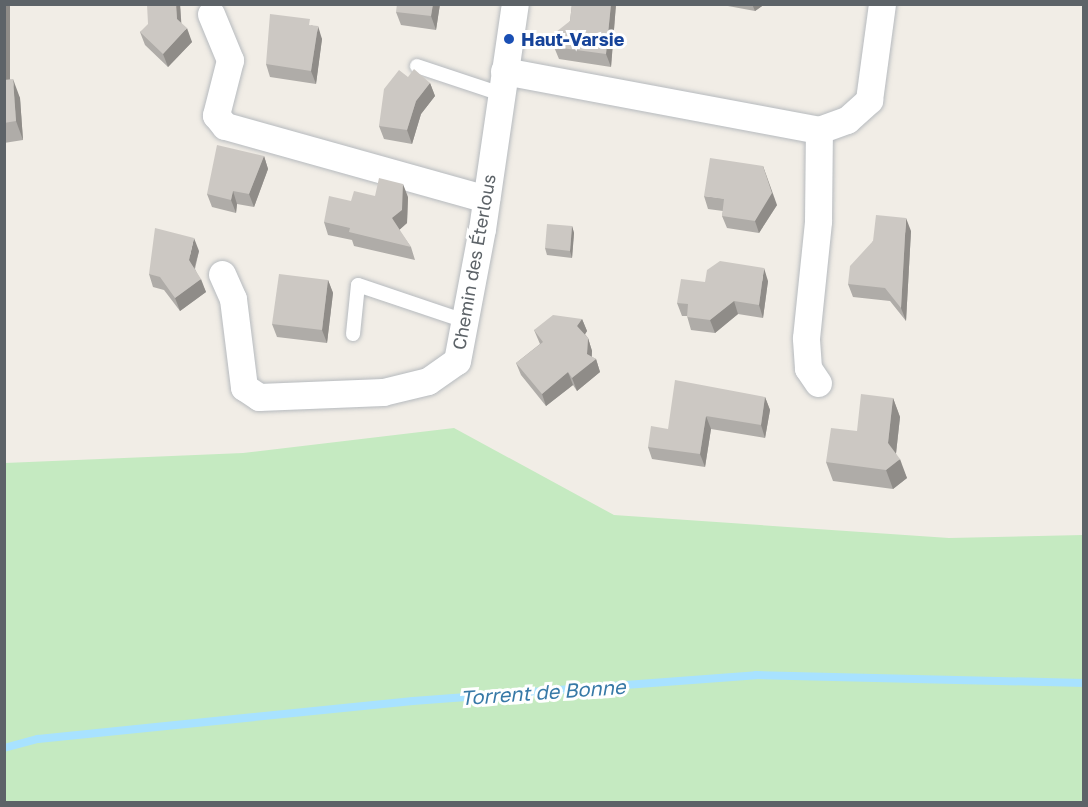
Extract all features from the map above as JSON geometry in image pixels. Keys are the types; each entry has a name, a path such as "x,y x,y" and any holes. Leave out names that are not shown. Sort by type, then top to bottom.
{"street":[{"name":"Chemin des Éterlous","path":"222,273 233,299 244,387 260,398 383,392 428,381 457,361 486,199 515,4"},
{"path":"502,83 819,130 847,120 869,100 882,4"},
{"path":"211,14 230,60 216,115 225,126 486,199"},
{"path":"818,382 808,368 806,338 818,221 819,130"}],"lane":[{"path":"417,66 502,83"},
{"path":"353,334 358,285 465,321"}],"green space":[{"path":"454,428 614,515 949,538 1083,535 1083,802 5,802 5,463 243,453"}],"building":[{"path":"147,4 176,4 177,19 187,28 163,54 140,32 148,24"},
{"path":"397,4 433,4 431,16 396,12"},
{"path":"572,4 611,4 606,54 554,47 556,32 570,21"},
{"path":"270,14 310,19 309,25 318,26 311,71 266,64"},
{"path":"414,69 430,83 416,101 407,130 379,126 384,89 399,70 408,77"},
{"path":"13,79 16,121 4,123 4,80"},
{"path":"217,145 264,156 249,194 233,191 231,200 207,194"},
{"path":"710,158 763,166 772,193 755,221 722,216 724,199 704,196"},
{"path":"379,178 403,184 402,210 392,218 411,247 349,232 350,228 324,222 329,196 351,201 354,191 375,196"},
{"path":"876,215 906,218 901,308 885,288 848,284 850,266 873,241"},
{"path":"547,224 572,226 570,251 545,248"},
{"path":"155,228 194,238 189,260 201,279 175,298 160,277 149,274"},
{"path":"720,261 764,268 759,305 734,301 710,320 687,317 688,304 677,303 681,279 705,282 707,270"},
{"path":"279,274 328,280 322,330 272,324"},
{"path":"553,315 582,319 577,326 588,338 587,354 596,359 572,378 568,372 542,394 516,363 543,342 534,330"},
{"path":"675,380 765,397 761,425 706,416 700,454 648,447 651,426 668,429"},
{"path":"861,394 893,398 888,443 900,459 886,470 826,462 831,428 857,431"}],"waterway":[{"name":"Torrent de Bonne","path":"4,748 38,739 413,701 756,675 1084,683"}],"place":[{"name":"Haut-Varsie","path":"509,39"}]}
